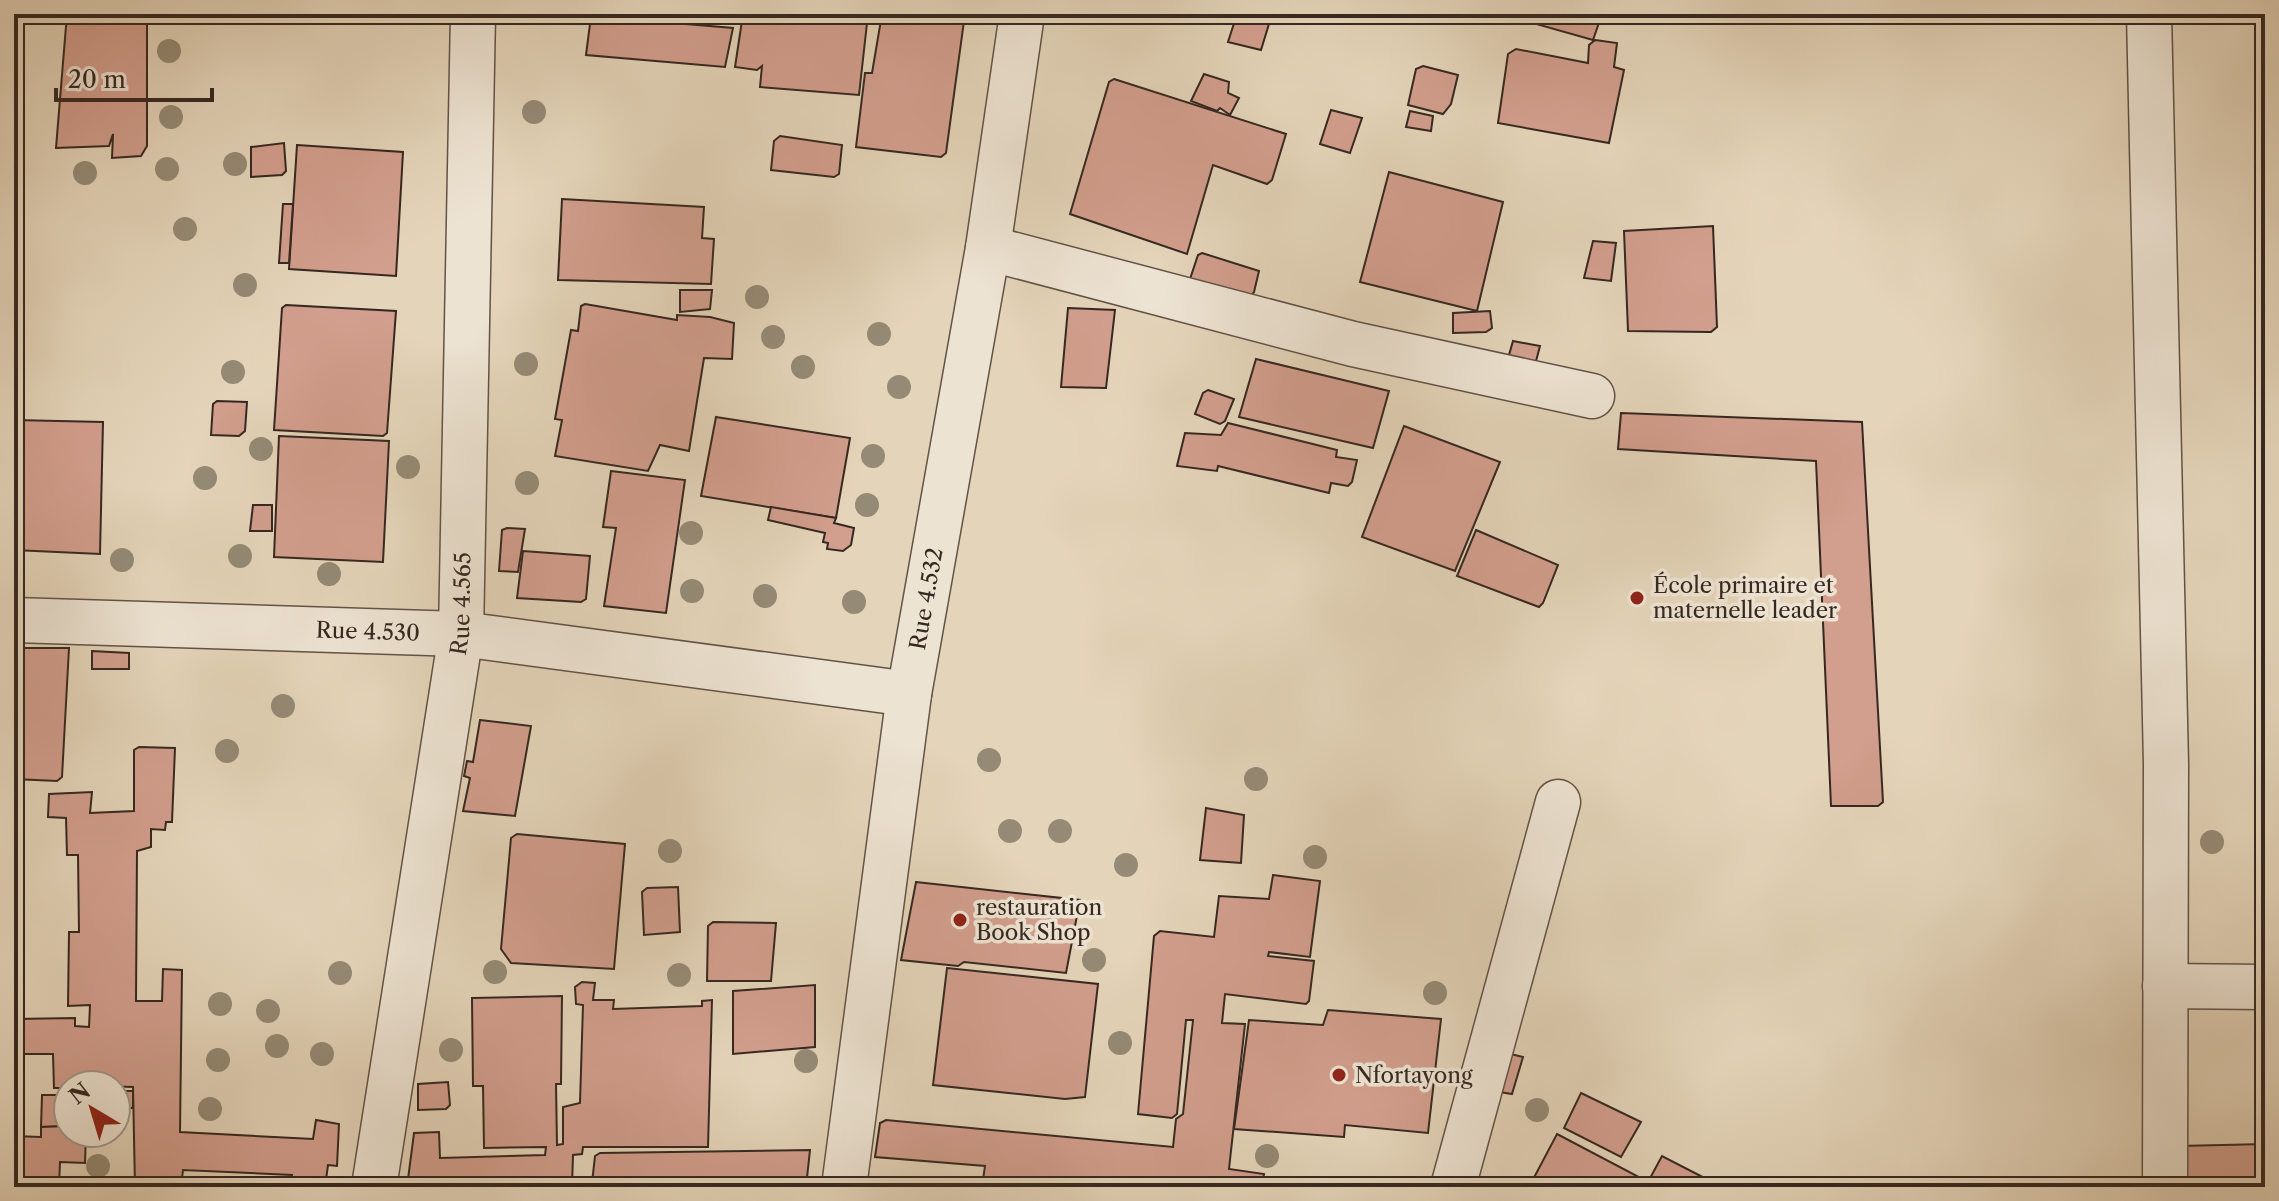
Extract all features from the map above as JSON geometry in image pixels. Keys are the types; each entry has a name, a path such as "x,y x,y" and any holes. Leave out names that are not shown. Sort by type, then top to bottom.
{"street":[{"name":"Rue 4.565","path":"374,1187 461,634 473,14"},
{"name":"Rue 4.532","path":"844,1187 909,694 988,248 1022,14"},
{"path":"2149,14 2166,764 2165,1187"},
{"path":"988,248 1353,344 1592,396"},
{"name":"Rue 4.530","path":"14,620 461,634 909,694"},
{"path":"1453,1187 1558,802"},
{"path":"2165,986 2265,987"}],"building":[{"path":"67,14 147,14 147,146 141,156 112,158 113,134 109,146 56,148"},
{"path":"604,14 739,14 738,22"},
{"path":"743,14 868,14 859,95 760,87 762,66 757,70 735,67"},
{"path":"882,14 964,21 946,153 941,157 856,147 865,73 872,73"},
{"path":"1237,14 1272,14 1261,50 1228,42"},
{"path":"1501,14 1602,14 1593,40"},
{"path":"591,16 733,28 725,67 586,55"},
{"path":"1595,40 1617,43 1614,67 1624,70 1609,143 1498,123 1508,54 1516,49 1588,63 1589,45"},
{"path":"1423,66 1458,75 1451,104 1443,114 1408,105 1416,69"},
{"path":"1204,74 1229,82 1228,93 1239,98 1230,115 1220,108 1217,111 1191,101"},
{"path":"1114,79 1286,134 1272,180 1267,184 1213,165 1187,254 1070,214 1109,82"},
{"path":"1331,110 1362,118 1350,153 1320,144"},
{"path":"1410,111 1433,116 1431,131 1406,127"},
{"path":"780,136 842,145 839,174 834,177 771,170 774,141"},
{"path":"284,143 286,171 282,175 251,177 251,147"},
{"path":"297,145 403,152 396,276 289,269"},
{"path":"1389,172 1503,202 1477,311 1360,282"},
{"path":"562,199 704,207 702,238 714,239 711,284 558,280"},
{"path":"283,204 293,204 289,263 279,263"},
{"path":"1713,226 1717,327 1711,332 1628,331 1624,231"},
{"path":"1593,241 1616,243 1611,281 1584,278"},
{"path":"1202,253 1259,271 1251,296 1190,279 1198,255"},
{"path":"680,290 712,290 710,309 680,312"},
{"path":"585,304 677,320 677,315 710,317 734,323 732,359 704,358 689,451 660,445 648,471 555,456 562,420 555,419 571,330 578,331 581,306"},
{"path":"286,305 396,311 387,433 383,436 274,430 282,308"},
{"path":"1068,308 1115,310 1106,388 1061,387"},
{"path":"1490,311 1492,328 1486,332 1453,333 1453,313"},
{"path":"1513,341 1540,346 1535,365 1507,362"},
{"path":"1256,359 1389,391 1373,448 1239,417"},
{"path":"1208,390 1234,399 1225,421 1220,424 1195,414 1203,393"},
{"path":"217,401 247,402 245,431 239,436 211,435 213,404"},
{"path":"1621,413 1862,422 1883,802 1878,806 1831,806 1816,461 1618,449"},
{"path":"716,417 850,438 836,518 701,496"},
{"path":"14,420 103,422 100,554 14,550"},
{"path":"1228,423 1337,450 1336,457 1357,460 1352,482 1348,486 1331,483 1329,493 1218,466 1217,471 1177,466 1185,433 1221,435"},
{"path":"1404,426 1500,462 1455,571 1362,537"},
{"path":"279,436 389,441 383,562 274,557"},
{"path":"611,471 685,480 666,613 604,606 616,528 603,527"},
{"path":"253,505 272,505 272,531 250,531"},
{"path":"771,507 836,518 834,523 854,528 851,545 843,551 827,549 828,543 823,542 825,533 768,520"},
{"path":"525,529 518,572 499,571 502,530"},
{"path":"1476,530 1558,565 1539,607 1457,576"},
{"path":"523,551 590,556 586,599 581,602 517,598"},
{"path":"14,648 69,648 62,777 57,781 14,779"},
{"path":"92,651 129,653 129,669 92,669"},
{"path":"480,720 531,726 515,816 463,811 470,778 464,776 467,761 473,762"},
{"path":"139,747 175,748 172,822 166,822 165,830 151,829 151,847 137,851 136,1001 162,1001 163,969 182,970 180,1132 313,1139 316,1120 339,1124 337,1166 328,1165 325,1187 290,1187 292,1175 183,1170 181,1187 135,1187 132,1069 53,1069 53,1054 14,1054 14,1019 75,1018 75,1026 89,1027 90,1005 68,1006 69,932 79,932 78,855 67,855 66,818 48,817 49,794 92,792 90,813 134,811 134,750"},
{"path":"1206,808 1244,815 1241,863 1200,860"},
{"path":"517,834 625,844 614,969 511,963 501,949 511,838"},
{"path":"1273,875 1320,881 1310,957 1269,952 1268,956 1314,961 1309,1001 1306,1004 1225,994 1222,1023 1245,1024 1229,1169 1264,1174 1262,1187 982,1187 985,1166 875,1157 880,1123 886,1120 1173,1147 1176,1119 1183,1114 1193,1020 1186,1020 1177,1114 1172,1118 1138,1114 1154,936 1160,931 1214,937 1219,896 1269,899"},
{"path":"916,882 1080,900 1066,973 964,962 958,966 901,960"},
{"path":"678,887 680,932 644,935 642,892 647,888"},
{"path":"713,922 776,923 771,981 707,981 708,926"},
{"path":"947,968 1098,984 1085,1097 1065,1099 933,1085"},
{"path":"582,982 595,983 593,1000 614,1000 613,1009 702,1006 702,1001 712,1000 708,1147 583,1147 582,1154 573,1155 572,1187 407,1187 414,1133 439,1132 440,1158 545,1155 546,1147 484,1148 483,1086 473,1086 472,998 562,996 561,1084 556,1084 557,1145 563,1144 563,1107 580,1103 583,1005 576,1004 575,987"},
{"path":"815,985 815,1047 733,1054 733,991"},
{"name":"Nfortayong","path":"1328,1010 1441,1019 1428,1133 1345,1125 1344,1137 1234,1129 1249,1020 1323,1025"},
{"path":"1498,1051 1523,1057 1512,1094 1487,1090"},
{"path":"448,1082 450,1105 446,1109 418,1110 418,1084"},
{"path":"1581,1093 1641,1122 1621,1157 1564,1128"},
{"path":"42,1095 52,1095 52,1127 41,1127"},
{"path":"41,1127 52,1127 52,1149 85,1149 85,1163 60,1162 59,1187 14,1187 14,1136 41,1137"},
{"path":"1557,1134 1648,1182 1662,1156 1722,1187 1529,1187"},
{"path":"2265,1144 2265,1187 2178,1187 2179,1146"},
{"path":"810,1150 806,1187 592,1183 595,1156 600,1153"}],"place":[{"name":"École primaire et maternelle leader","path":"1637,598"},
{"name":"restauration Book Shop","path":"960,920"},
{"name":"Nfortayong","path":"1339,1075"}]}
